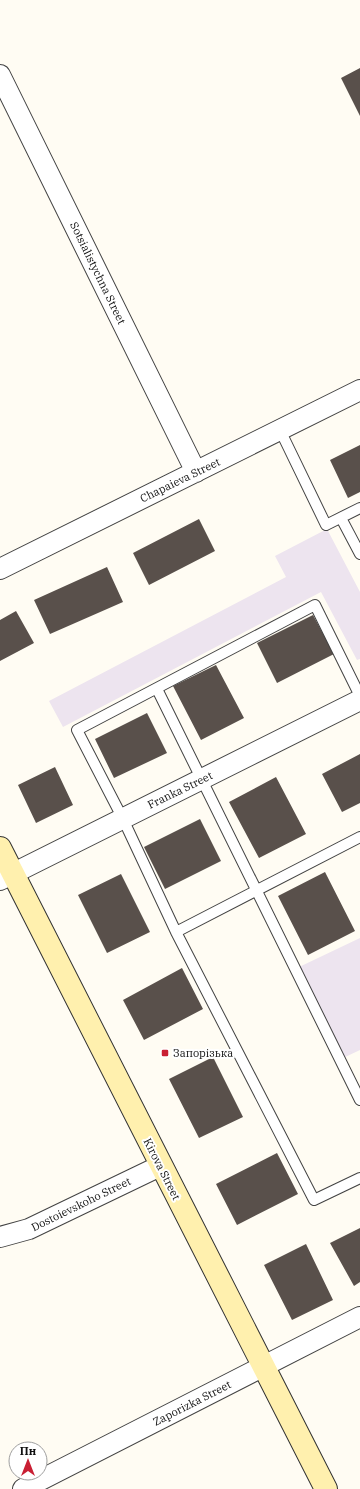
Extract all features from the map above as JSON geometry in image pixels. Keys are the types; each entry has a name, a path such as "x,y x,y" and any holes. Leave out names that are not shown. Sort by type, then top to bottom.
{"main road":[{"name":"Kirova Street","path":"0,848 6,876 265,1366 326,1489"}],"street":[{"name":"Sotsialistychna Street","path":"0,75 196,472"},
{"name":"Chapaieva Street","path":"0,569 360,390"},
{"name":"Franka Street","path":"6,876 202,780 360,700"},
{"name":"Dostoievskoho Street","path":"0,1237 29,1229 160,1166"},
{"name":"Zaporizka Street","path":"23,1489 360,1316"}],"lane":[{"path":"280,430 326,525 360,508"},
{"path":"341,518 360,554"},
{"path":"360,696 315,605 77,730 123,819 176,932 314,1200 360,1178"},
{"path":"157,689 360,1100"},
{"path":"176,932 360,837"}],"shaded area":[{"path":"327,529 360,592 360,659 357,660 321,592 63,727 49,701 286,577 275,556"},
{"path":"360,938 360,1050 341,1059 297,968"}],"building":[{"path":"360,68 360,116 341,78"},
{"path":"360,445 360,492 348,498 330,460"},
{"path":"199,519 215,551 149,585 133,553"},
{"path":"107,567 123,602 50,634 34,600"},
{"path":"16,611 34,643 0,661 0,620"},
{"path":"313,615 334,654 277,683 257,643"},
{"path":"216,665 244,718 201,740 173,686"},
{"path":"147,713 167,753 114,778 95,739"},
{"path":"360,754 360,803 342,812 322,774"},
{"path":"55,767 73,805 36,823 18,785"},
{"path":"276,777 306,834 259,858 229,802"},
{"path":"200,819 221,861 165,889 144,847"},
{"path":"325,872 355,931 308,955 278,896"},
{"path":"121,874 150,932 107,953 78,895"},
{"path":"182,968 203,1009 144,1040 123,1000"},
{"path":"213,1057 243,1117 199,1138 169,1079"},
{"path":"277,1153 298,1194 237,1225 216,1184"},
{"path":"360,1228 360,1282 354,1286 330,1243"},
{"path":"306,1244 333,1300 292,1320 264,1265"}],"place":[{"name":"Запорізька","path":"165,1053"}]}
